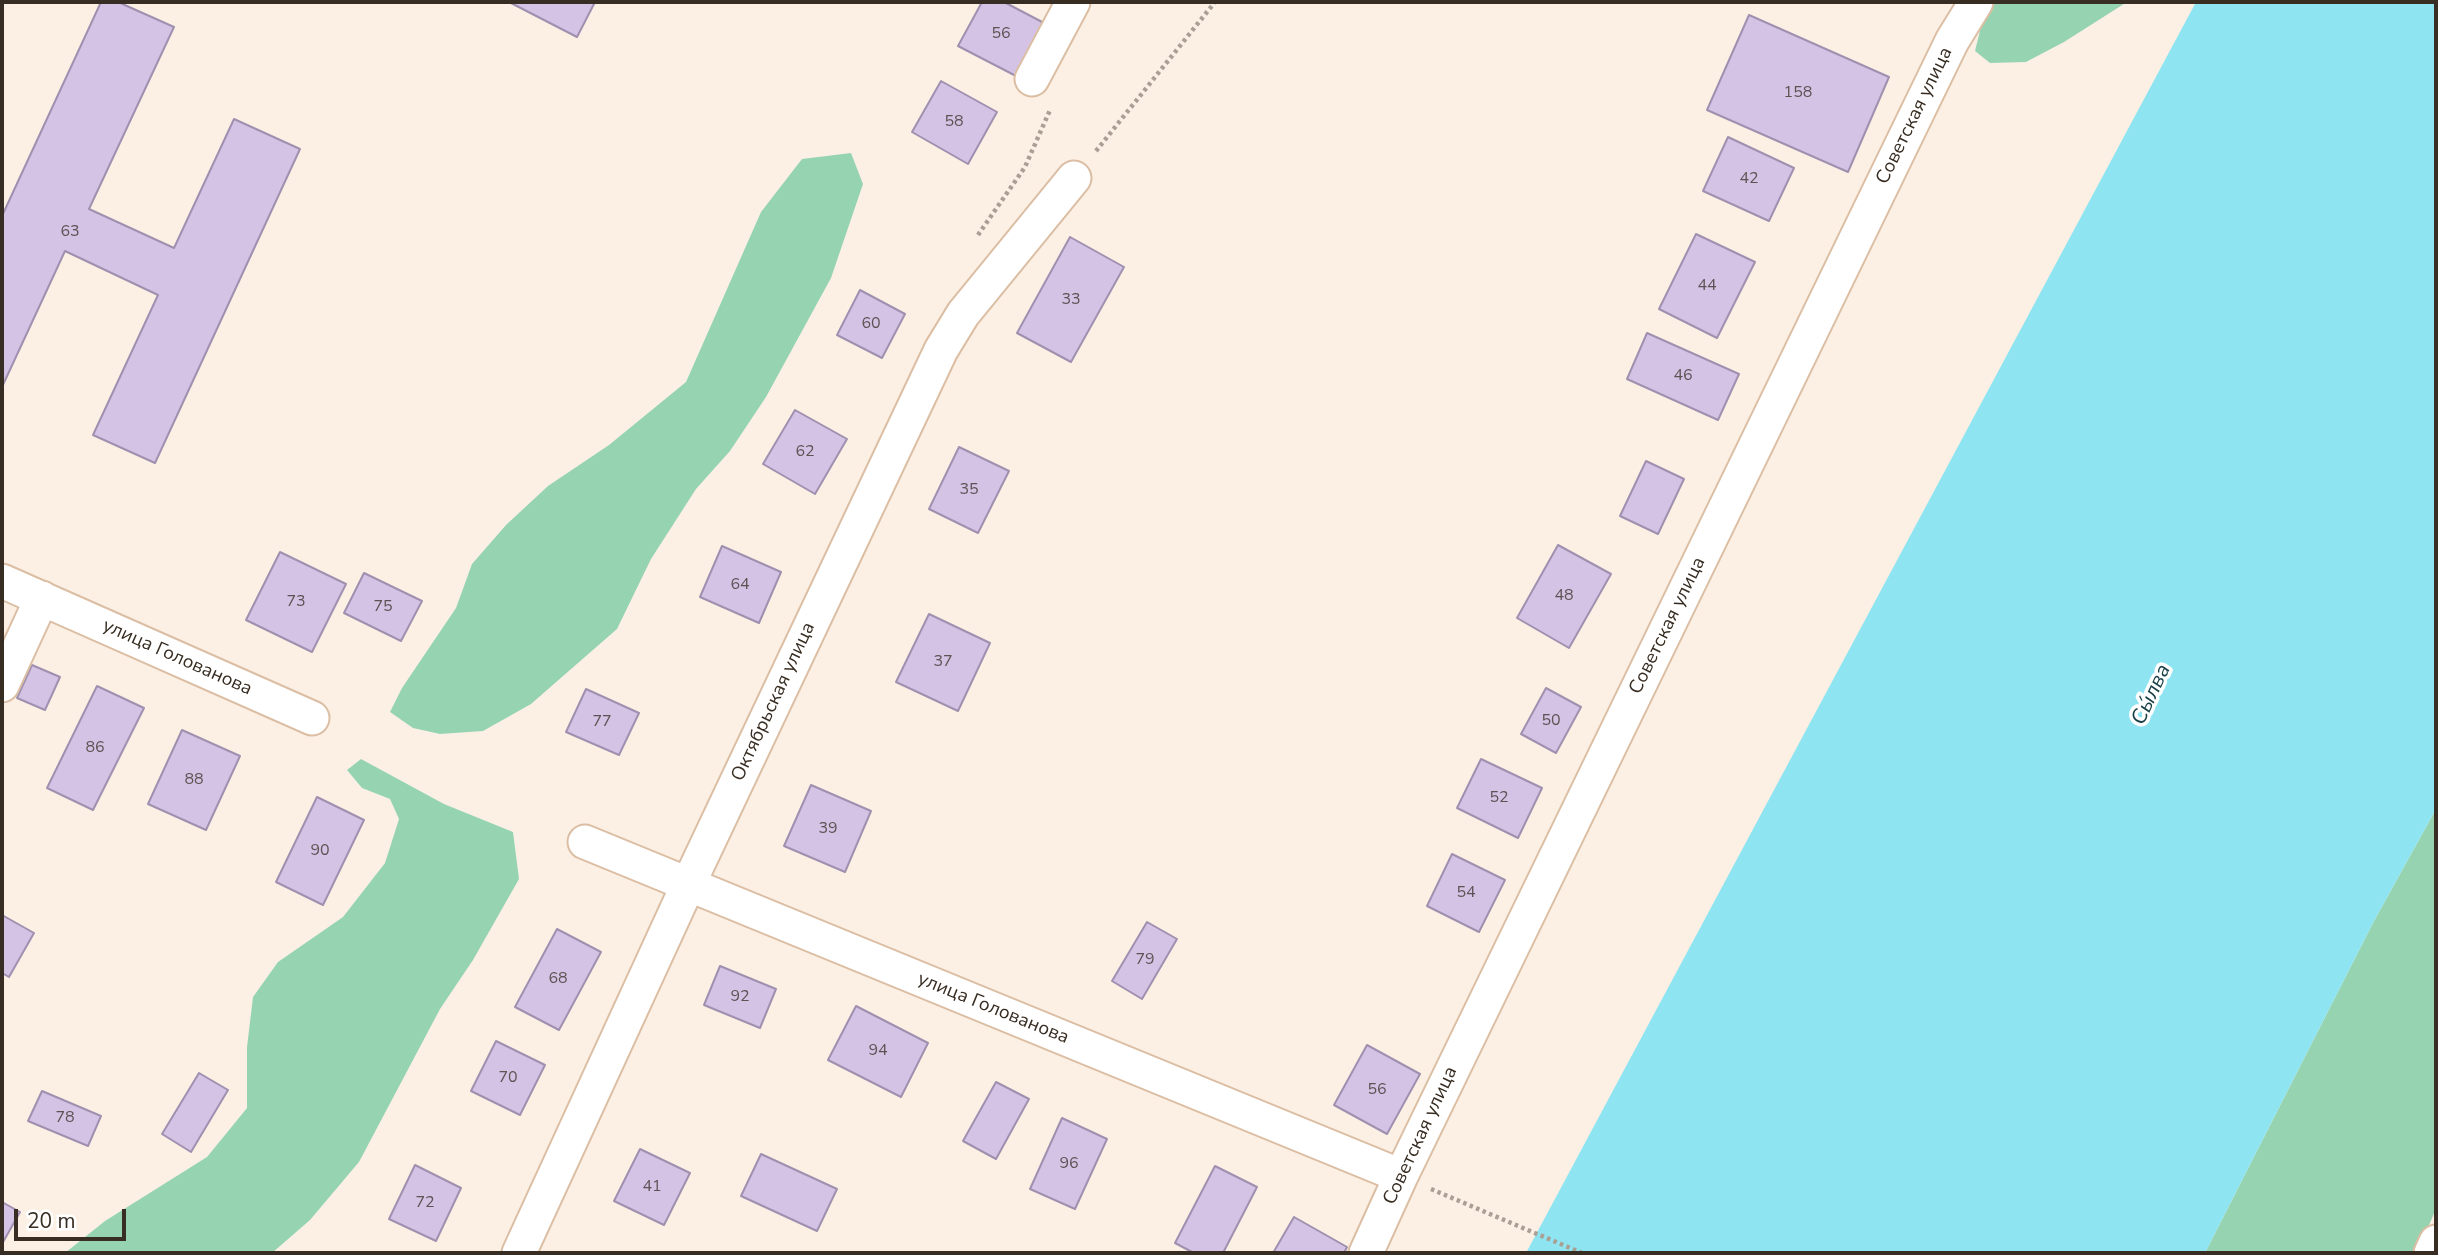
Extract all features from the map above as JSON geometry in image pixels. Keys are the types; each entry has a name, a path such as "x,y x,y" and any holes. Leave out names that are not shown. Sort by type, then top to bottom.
{"street":[{"path":"1031,79 1073,2"},
{"name":"Советская улица","path":"1366,1253 1410,1180 1952,41 1976,2"},
{"name":"Октябрьская улица","path":"519,1253 688,885 941,351 963,314 1074,178"},
{"name":"улица Голованова","path":"2,581 312,718"},
{"path":"2,685 42,598"},
{"name":"улица Голованова","path":"585,842 1410,1180"},
{"path":"2431,1253 2436,1242"}],"path":[{"path":"1074,178 1215,2"},
{"path":"976,237 1025,167 1052,105"},
{"path":"1410,1180 1582,1253"}],"green space":[{"path":"1987,2 2127,2 2064,42 2026,62 1990,63 1975,51"},
{"path":"851,153 863,184 831,278 766,397 730,451 696,489 651,559 617,629 531,704 483,731 440,734 413,728 390,712 402,688 456,608 472,564 506,525 548,486 609,445 686,382 761,212 802,159"},
{"path":"361,759 444,804 513,832 519,879 473,960 440,1009 359,1162 310,1220 272,1253 65,1253 105,1221 207,1157 247,1108 247,1047 253,997 278,962 343,917 385,863 399,819 390,799 362,788 347,770"},
{"path":"2436,809 2436,1209 2417,1253 2205,1253 2374,921"}],"water":[{"name":"Сы́лва","path":"2196,2 2436,2 2436,809 2374,921 2205,1253 1526,1253"}],"building":[{"path":"101,2 118,2 174,27 89,209 174,248 234,119 300,149 155,463 93,435 158,295 65,251 2,387 2,216"},
{"path":"509,2 595,2 577,37"},
{"path":"982,2 1004,2 1044,23 1016,76 958,46"},
{"path":"1749,15 1889,77 1848,172 1707,110"},
{"path":"941,81 997,112 968,164 912,132"},
{"path":"1728,137 1794,168 1769,221 1703,191"},
{"path":"1696,234 1755,262 1717,338 1659,309"},
{"path":"1070,237 1124,267 1071,362 1017,333"},
{"path":"860,290 905,314 882,358 837,335"},
{"path":"1647,333 1739,374 1718,420 1627,379"},
{"path":"795,410 847,439 815,494 763,464"},
{"path":"959,447 1009,471 978,533 929,509"},
{"path":"1646,461 1684,479 1658,534 1620,516"},
{"path":"1558,545 1611,574 1569,648 1517,618"},
{"path":"722,546 781,572 759,623 700,597"},
{"path":"280,552 346,584 312,652 246,620"},
{"path":"364,573 422,601 401,641 344,613"},
{"path":"929,614 990,643 958,711 896,682"},
{"path":"32,665 60,677 45,710 17,698"},
{"path":"97,686 144,708 93,810 47,788"},
{"path":"1546,688 1581,707 1556,753 1521,734"},
{"path":"586,689 639,713 619,755 566,732"},
{"path":"182,730 240,756 206,830 148,804"},
{"path":"1481,759 1542,788 1518,838 1457,808"},
{"path":"811,785 871,811 845,872 784,846"},
{"path":"317,797 364,820 323,905 276,882"},
{"path":"1452,854 1505,880 1479,932 1427,906"},
{"path":"2,915 34,933 9,977 2,973"},
{"path":"1147,922 1177,939 1142,999 1112,981"},
{"path":"557,929 601,952 559,1030 515,1007"},
{"path":"720,966 776,989 760,1028 704,1005"},
{"path":"856,1006 928,1043 901,1097 828,1060"},
{"path":"496,1041 545,1065 520,1115 471,1091"},
{"path":"1367,1045 1420,1074 1387,1134 1334,1105"},
{"path":"199,1073 228,1090 191,1152 162,1134"},
{"path":"996,1082 1029,1099 996,1159 963,1141"},
{"path":"42,1091 101,1116 88,1146 28,1121"},
{"path":"1062,1118 1107,1139 1075,1209 1030,1189"},
{"path":"640,1149 690,1173 664,1225 614,1201"},
{"path":"761,1154 837,1189 817,1231 741,1196"},
{"path":"415,1165 461,1188 436,1241 389,1219"},
{"path":"1215,1166 1257,1187 1223,1253 1194,1253 1175,1243"},
{"path":"2,1202 20,1212 2,1244"},
{"path":"1294,1217 1347,1247 1344,1253 1273,1253"}]}
